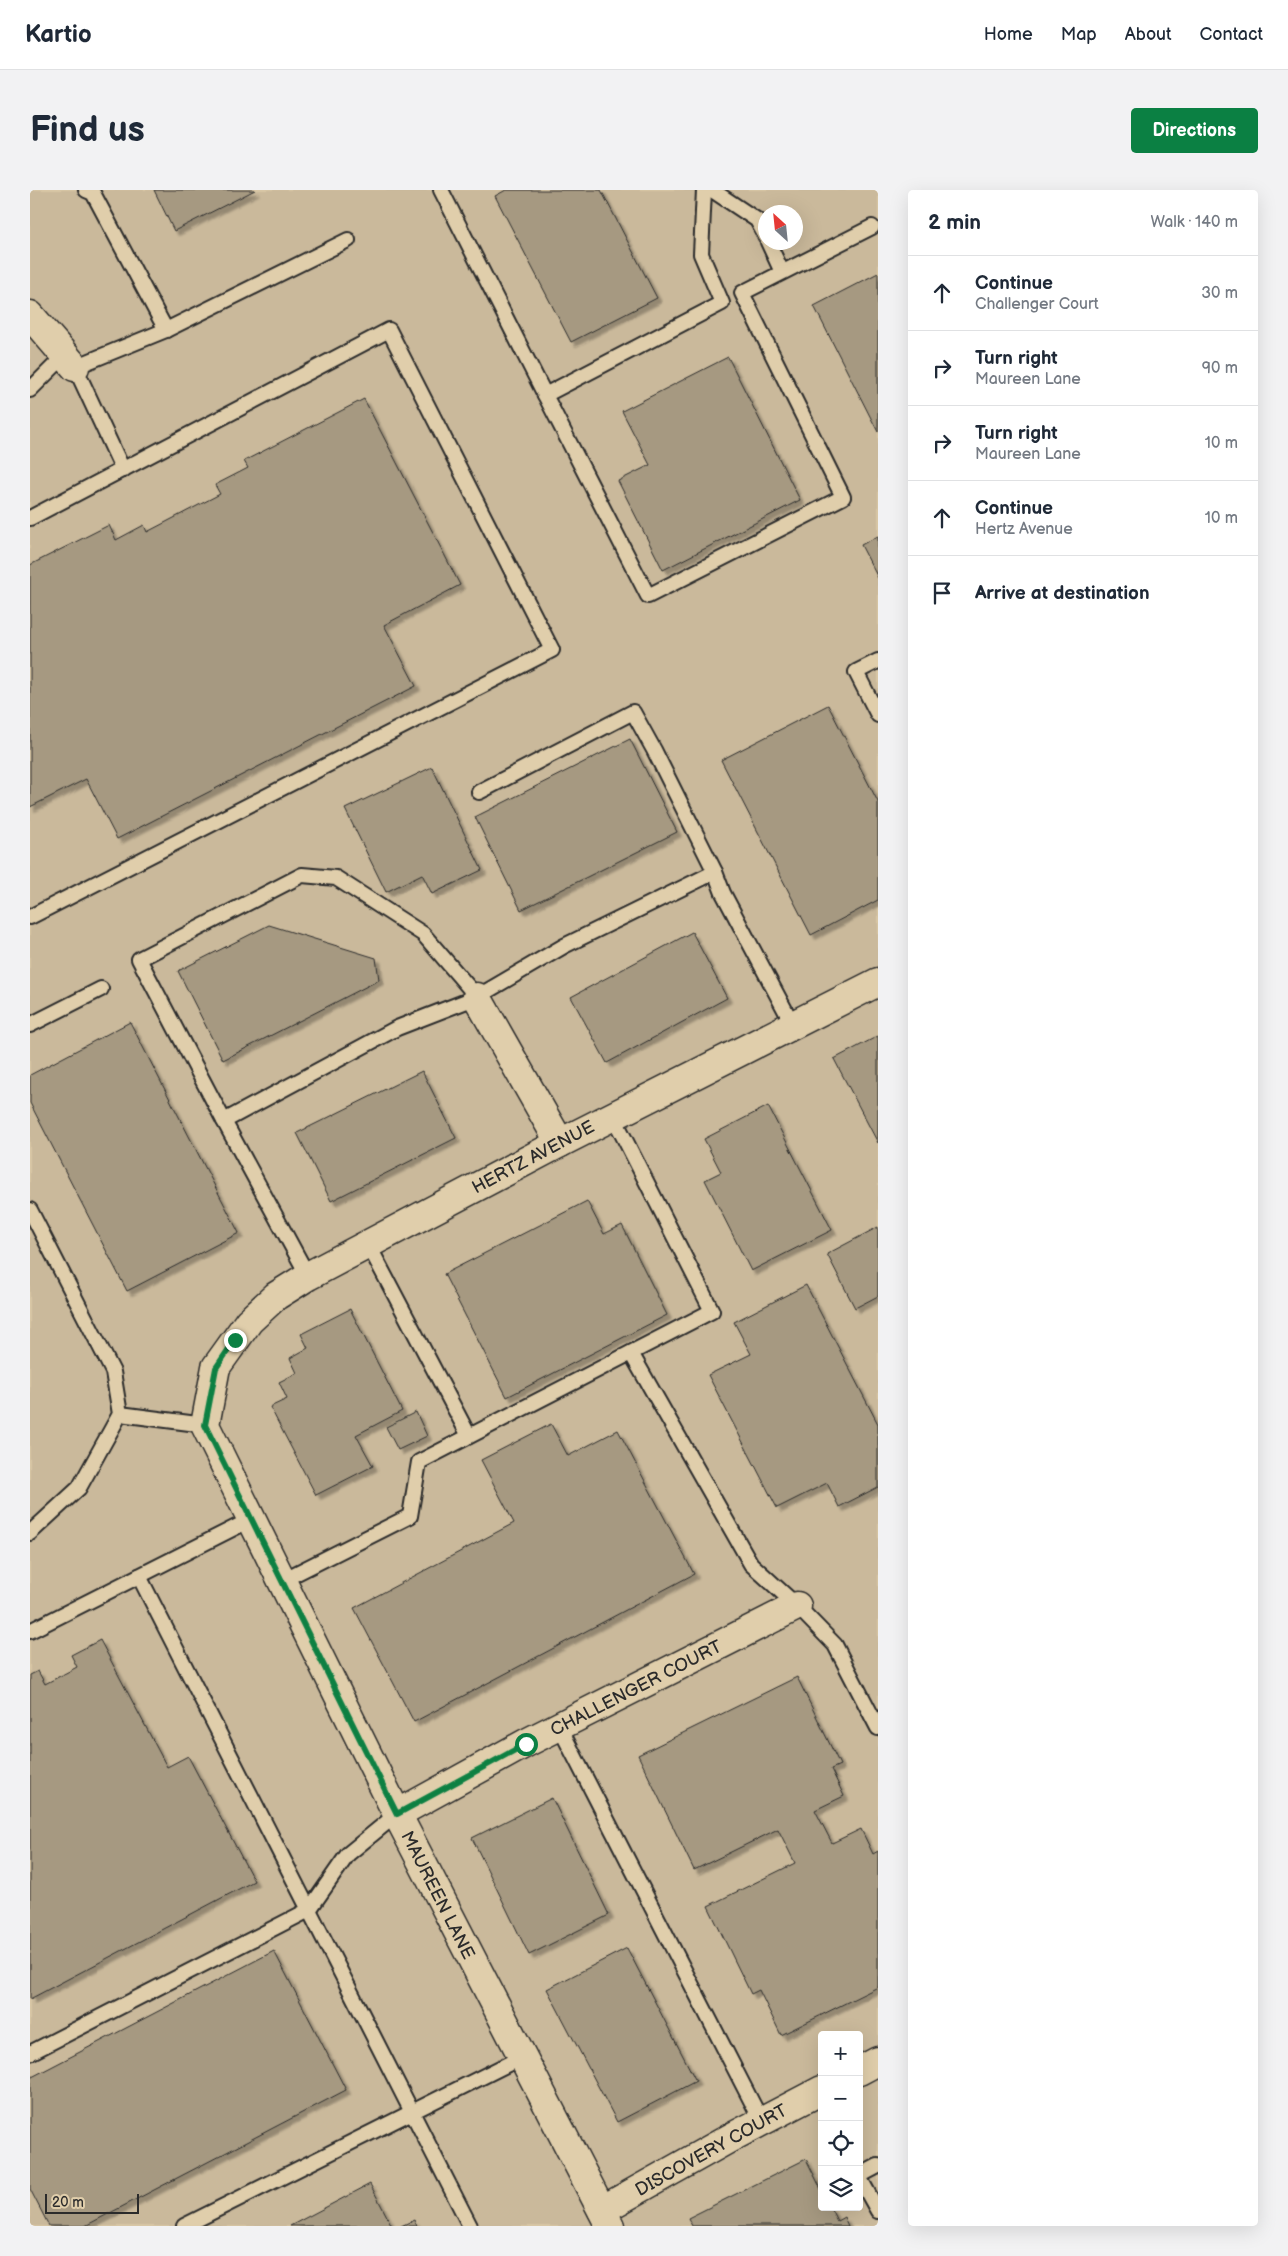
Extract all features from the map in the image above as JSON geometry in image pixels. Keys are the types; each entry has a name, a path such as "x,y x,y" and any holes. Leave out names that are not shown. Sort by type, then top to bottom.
{"street":[{"path":"30,315 70,361"},
{"name":"HERTZ AVENUE","path":"205,1425 216,1368 248,1321 261,1308 308,1276 560,1143 878,982"},
{"path":"477,998 560,1143"},
{"name":"MAUREEN LANE","path":"205,1425 250,1520 397,1814 606,2218"},
{"name":"CHALLENGER COURT","path":"397,1814 559,1726 797,1606"},
{"path":"863,2069 878,2061"},
{"name":"DISCOVERY COURT","path":"606,2218 762,2122 818,2097"}],"lane":[{"path":"86,190 93,193 166,330"},
{"path":"441,190 648,596 843,497 742,293"},
{"path":"704,190 701,254 722,303"},
{"path":"712,190 758,222"},
{"path":"545,395 872,227"},
{"path":"30,390 70,361 166,330 348,240"},
{"path":"772,250 782,272"},
{"path":"30,518 388,330 552,650 30,917"},
{"path":"70,361 123,470"},
{"path":"878,661 856,672 878,715"},
{"path":"478,792 633,712 715,872 723,893 793,1025"},
{"path":"224,1121 397,1028 477,998 564,946 715,872"},
{"path":"308,1276 139,959 302,875 336,878 424,934 477,998"},
{"path":"30,1024 101,989"},
{"path":"281,1581 410,1516 420,1462 712,1311 613,1116"},
{"path":"30,1210 113,1372 120,1414 79,1488 30,1533"},
{"path":"368,1244 469,1436"},
{"path":"631,1353 751,1564 797,1606 835,1645 878,1728"},
{"path":"120,1414 205,1425"},
{"path":"30,1632 250,1520"},
{"path":"139,1576 470,2226"},
{"path":"559,1726 762,2122"},
{"path":"30,2054 309,1910 348,1854 397,1814"},
{"path":"184,2226 522,2056"},
{"path":"863,2175 878,2166"},
{"path":"863,2184 878,2211"}],"shaded area":[{"path":"30,190 878,190 878,2226 30,2226"}],"building":[{"path":"154,190 255,190 174,231"},
{"path":"506,190 601,190 657,298 571,342 495,196"},
{"path":"878,273 878,432 814,306"},
{"path":"728,357 800,500 663,570 618,481 650,465 622,411"},
{"path":"364,399 460,585 384,625 416,686 117,839 86,779 30,807 30,565 109,525 116,540 144,525 147,532 220,494 215,485 248,468 244,461"},
{"path":"878,536 878,578 861,545"},
{"path":"828,705 878,802 878,900 811,935 721,760"},
{"path":"630,739 677,832 521,910 475,817"},
{"path":"432,767 482,870 432,894 422,874 386,892 345,809"},
{"path":"269,925 376,958 379,980 223,1060 178,971"},
{"path":"692,932 727,998 607,1063 571,997"},
{"path":"130,1022 239,1233 127,1291 30,1103 30,1075"},
{"path":"878,1036 878,1143 834,1059"},
{"path":"422,1071 456,1138 331,1201 297,1133"},
{"path":"768,1106 832,1230 751,1271 705,1180 721,1172 704,1139"},
{"path":"587,1201 604,1234 622,1225 667,1315 507,1397 444,1274"},
{"path":"878,1227 878,1296 855,1308 827,1254"},
{"path":"806,1285 878,1424 878,1487 839,1507 827,1483 777,1508 708,1375 751,1354 734,1322"},
{"path":"350,1309 402,1411 356,1435 373,1466 316,1495 270,1407 287,1399 279,1382 297,1373 290,1358 308,1348 301,1334"},
{"path":"416,1412 427,1436 398,1450 386,1427"},
{"path":"551,1424 568,1456 618,1430 694,1574 414,1722 354,1608 514,1523 481,1460"},
{"path":"100,1640 167,1767 188,1756 254,1881 30,1999 30,1675 38,1671 45,1684 77,1667 71,1655"},
{"path":"797,1677 840,1765 831,1769 844,1796 815,1810 832,1843 861,1829 873,1854 878,1851 878,1987 781,2035 759,1990 751,1994 708,1906 795,1863 778,1829 694,1870 638,1755"},
{"path":"552,1798 609,1915 529,1955 472,1838"},
{"path":"627,1948 696,2081 617,2122 547,1989"},
{"path":"274,1951 346,2090 85,2226 49,2226 30,2189 30,2078"},
{"path":"806,2159 818,2183 818,2211 832,2211 837,2221 844,2217 848,2226 692,2226 688,2218"},
{"path":"370,2184 392,2226 290,2226"},
{"path":"414,2220 417,2226 401,2226"}],"route":[{"path":"235,1340 216,1368 205,1425 397,1814 526,1744"}]}
